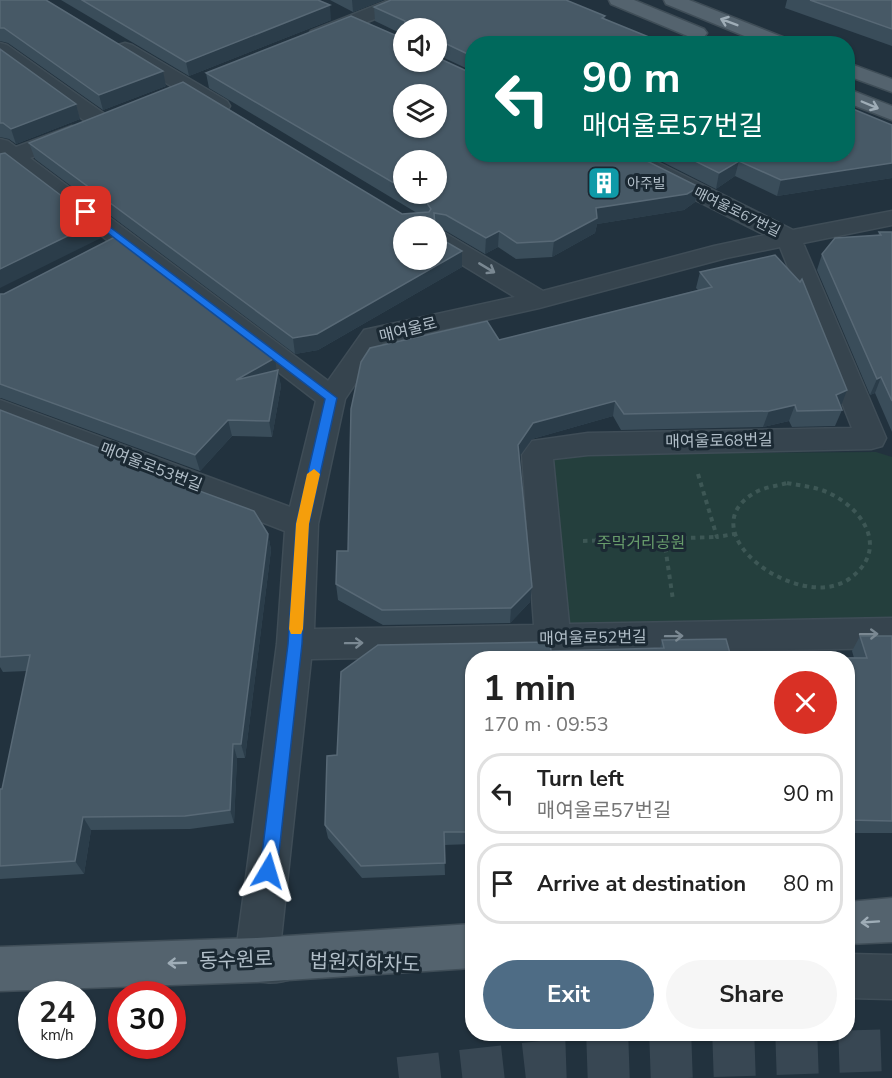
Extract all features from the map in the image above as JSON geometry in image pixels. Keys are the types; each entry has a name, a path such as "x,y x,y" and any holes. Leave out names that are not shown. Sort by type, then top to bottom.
{"main road":[{"path":"618,0 705,36"},
{"path":"673,0 763,36"},
{"path":"855,72 892,86"},
{"path":"855,98 892,114"},
{"path":"855,923 892,920"},
{"name":"동수원로","path":"0,969 257,960 465,946"}],"street":[{"path":"298,43 405,0"},
{"path":"332,10 373,31"},
{"path":"111,41 238,118"},
{"path":"0,49 101,122"},
{"path":"166,96 210,79"},
{"path":"4,155 123,113"},
{"path":"4,155 112,245 331,398"},
{"name":"매여울로67번길","path":"638,162 788,237"},
{"name":"매여울로","path":"257,960 295,644 302,524 331,398 374,336 539,300 723,250 892,218"},
{"name":"매여울로68번길","path":"553,639 537,455 543,449 588,444 871,438 788,237"},
{"path":"447,245 539,300"},
{"name":"매여울로53번길","path":"0,410 302,524"},
{"name":"매여울로52번길","path":"295,644 892,633"},
{"name":"법원지하차도","path":"257,960 465,966"},
{"path":"855,976 892,977"}],"path":[{"path":"688,442 717,537"},
{"path":"787,483 810,487 832,495 851,508 865,524 872,542 870,559 860,573 843,583 821,587 798,585 776,578 756,566 742,550 734,534 733,518 739,504 751,493 768,486 787,483"},
{"path":"545,542 717,537 734,534"},
{"path":"664,539 678,636"}],"green space":[{"name":"주막거리공원","path":"876,452 892,457 892,627 574,633 560,622 550,454"}],"building":[{"path":"0,0 46,0 163,71 99,95 4,28 0,28"},
{"path":"82,0 318,0 330,5 186,62"},
{"path":"391,0 566,0 646,36 465,36 465,53 447,44 447,18 398,18 374,7"},
{"path":"810,0 892,0 892,29"},
{"path":"351,16 393,34 393,72 447,72 447,62 465,70 465,162 649,162 699,187 687,194 596,208 597,218 554,241 517,243 499,231 486,238 446,215 434,213 434,216 393,216 393,270 429,270 317,334 293,338 29,143 183,82 402,214 429,212 431,209 428,204 447,204 447,150 393,150 393,183 206,73"},
{"path":"0,49 76,104 11,129 0,123"},
{"path":"855,110 892,125 892,163 781,180 741,162 855,162"},
{"path":"5,153 96,222 0,269 0,154"},
{"path":"697,162 737,162 719,173"},
{"path":"879,232 892,232 892,401 881,377 877,379 822,254 835,238 881,235"},
{"path":"115,237 275,358 236,380 278,370 269,421 228,420 195,455 0,384 0,294"},
{"path":"447,242 462,251 447,260"},
{"path":"775,255 800,282 802,279 847,390 836,395 842,410 797,411 795,405 769,411 624,414 615,401 533,423 518,445 532,587 511,608 382,610 336,584 337,551 348,551 351,409 361,362 370,348 487,321 499,340 712,287 700,272"},
{"path":"0,410 175,477 172,481 254,511 268,534 241,744 233,744 230,810 185,816 83,817 75,861 0,866 0,789 2,789 30,655 0,657"},
{"path":"860,636 892,636 892,821 855,820 855,658 867,658"},
{"path":"726,639 729,651 551,651 664,648 662,640"},
{"path":"550,642 551,651 465,651 465,832 444,832 445,863 361,866 325,825 327,756 337,755 341,672 378,645"}],"tunnel":[{"path":"399,1078 541,1062 892,1050"}],"slow traffic":[{"path":"296,629 302,524 314,474"}],"place":[{"name":"아주빌","path":"604,183"}],"route":[{"path":"86,212 331,398 302,524 295,644 268,871"}]}
